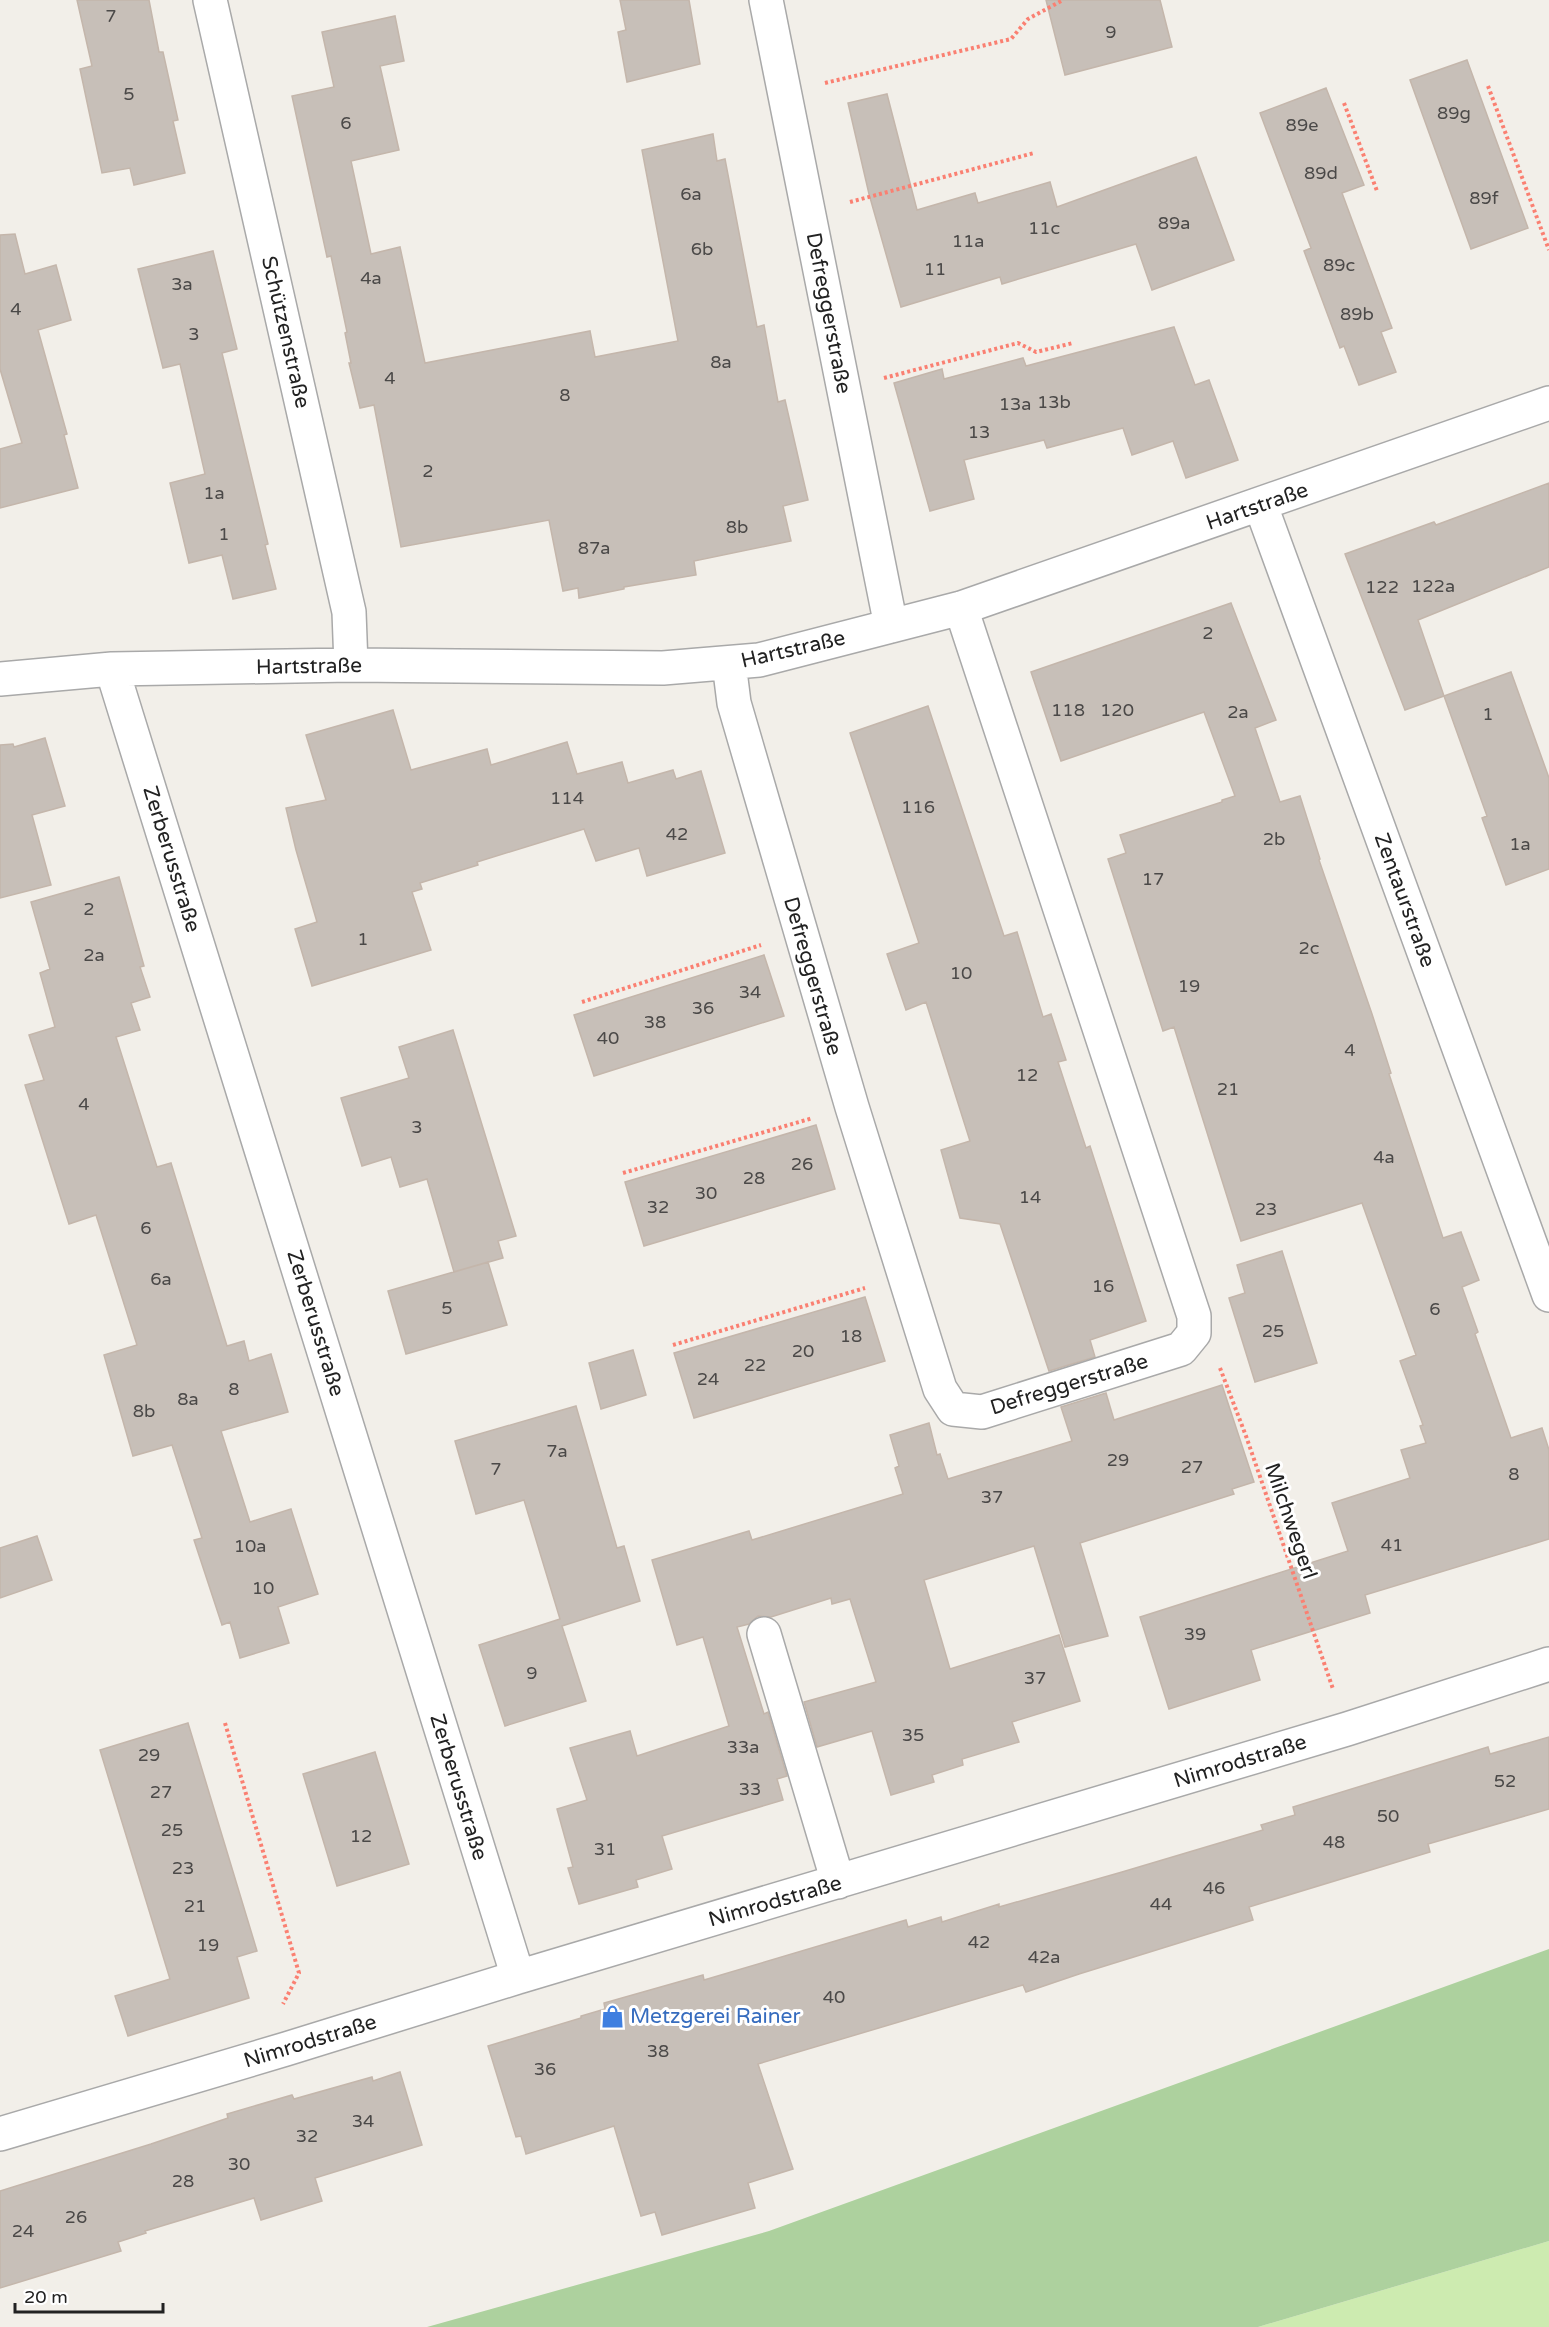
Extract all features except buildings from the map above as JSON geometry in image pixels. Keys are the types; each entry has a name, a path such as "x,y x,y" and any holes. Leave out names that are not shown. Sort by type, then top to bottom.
{"street":[{"name":"Schützenstraße","path":"210,0 349,612 351,665"},
{"name":"Defreggerstraße","path":"766,0 891,626"},
{"name":"Hartstraße","path":"0,679 112,669 351,665 663,668 759,660 961,608 1261,506 1549,404"},
{"name":"Zentaurstraße","path":"1261,506 1549,1294"},
{"path":"961,608 1194,1316 1194,1333"},
{"name":"Defreggerstraße","path":"729,663 734,703 852,1107 940,1389 953,1409 982,1412 1182,1349 1194,1333"},
{"name":"Zerberusstraße","path":"112,669 518,1977"},
{"path":"764,1634 838,1882"},
{"name":"Nimrodstraße","path":"0,2134 1347,1729 1549,1664"}],"path":[{"path":"817,85 1011,39 1028,20 1063,0"},
{"path":"1488,86 1549,250"},
{"path":"1344,103 1377,191"},
{"path":"840,205 1035,153"},
{"path":"875,381 1018,343 1036,352 1073,343"},
{"path":"582,1002 800,932"},
{"path":"623,1173 852,1107"},
{"path":"673,1345 904,1276"},
{"name":"Milchwegerl","path":"1194,1333 1210,1340 1246,1436 1347,1729"},
{"path":"225,1723 300,1973 276,2016 286,2049"}],"green space":[{"path":"1549,1949 1549,2241 1258,2327 427,2327 769,2231"},
{"path":"1549,2241 1549,2327 1258,2327"}],"place":[{"name":"Metzgerei Rainer","path":"612,2016"}]}
